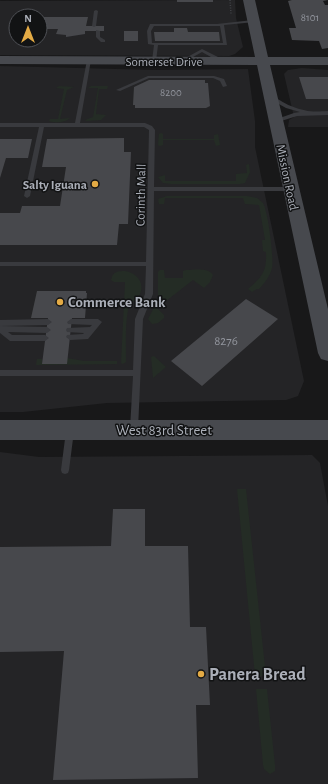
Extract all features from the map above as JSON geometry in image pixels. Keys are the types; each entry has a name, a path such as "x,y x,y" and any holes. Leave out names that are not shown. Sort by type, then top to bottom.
{"street":[{"name":"Mission Road","path":"249,0 290,189 328,353"},
{"name":"Somerset Drive","path":"0,60 181,62 328,61"},
{"name":"West 83rd Street","path":"0,430 328,430"}],"lane":[{"path":"96,11 96,29 98,37 103,41"},
{"path":"96,29 100,15"},
{"path":"222,24 225,44 202,47 150,44 149,31 152,25 222,24 253,21"},
{"path":"154,61 156,44"},
{"path":"202,47 222,61"},
{"path":"181,62 202,47"},
{"path":"0,126 77,126 88,60"},
{"path":"118,87 138,77 214,77 222,80 225,86"},
{"path":"270,97 288,107 309,113"},
{"path":"276,121 296,114 328,114"},
{"path":"28,196 42,126"},
{"name":"Corinth Mall","path":"77,126 150,126 152,130 149,294 139,318 134,430"},
{"path":"151,189 290,189"},
{"path":"0,264 150,264"},
{"path":"98,322 85,337 70,330 98,322"},
{"path":"0,327 47,330 10,338 0,327"},
{"path":"0,373 137,373"},
{"path":"65,470 70,430"}],"path":[{"path":"230,0 231,13"}],"shaded area":[{"path":"235,0 236,18 243,47 235,54 229,56 0,55 0,1"},
{"path":"0,66 155,70 248,69 255,121 255,147 304,381 298,396 286,400 107,403 23,412 0,412"},
{"path":"302,68 328,70 328,127 288,127 289,120 294,117 284,74 288,70"},
{"path":"59,86 74,87 67,90 60,119 70,118 63,122 51,122 49,121 50,119 58,119 64,89 56,88"},
{"path":"91,86 108,86 107,89 99,89 96,114 106,115 101,120 85,120 93,117 98,88 88,88"},
{"path":"159,134 163,134 163,139 214,139 214,135 218,134 220,145 216,146 214,140 163,140 163,145 160,146 158,145"},
{"path":"249,164 250,172 245,183 240,184 171,184 163,183 158,177 165,175 165,181 236,181 236,174 247,173 246,165"},
{"path":"167,196 247,196 257,198 263,203 269,224 272,268 269,277 259,289 252,292 248,289 263,273 266,264 266,252 263,251 262,240 265,240 259,205 245,204 243,198 165,198 164,204 159,204 158,199"},
{"path":"197,269 211,272 213,275 210,282 204,288 193,280 157,308 164,315 164,318 158,323 152,324 148,319 158,300 158,272 160,270 164,270 165,278 183,278 183,271"},
{"path":"125,271 137,276 141,283 141,291 139,296 131,303 129,307 126,329 126,362 123,364 121,363 125,282 114,282 111,280 116,272"},
{"path":"154,356 166,367 153,378 151,357"},
{"path":"67,358 84,361 117,361 117,364 36,365 37,359 42,359 42,364 66,364"},
{"path":"0,452 39,457 312,455 320,463 328,506 328,784 0,784"},
{"path":"237,489 246,489 266,676 255,676"},
{"path":"256,689 267,689 275,765 275,771 270,774 264,769 263,765"}],"building":[{"path":"177,0 213,0 213,2 177,2"},
{"path":"328,0 323,1 325,5 328,5 328,48 322,49 319,41 292,40 289,28 296,28 288,1"},
{"path":"48,17 88,17 86,26 104,26 104,31 85,31 85,34 66,37 66,35 56,34 58,29 48,29"},
{"path":"174,28 187,28 188,32 219,32 220,41 155,41 154,32 174,32"},
{"path":"124,31 138,31 138,41 124,41"},
{"path":"299,77 328,77 328,99 306,99"},
{"path":"149,80 205,80 205,83 208,83 210,106 206,108 135,108 135,105 133,105 134,87"},
{"path":"124,138 124,152 131,152 128,224 119,224 117,245 0,245 0,213 20,213 22,206 60,206 66,167 42,167 47,139"},
{"path":"0,139 32,139 28,158 6,158 0,178"},
{"path":"37,291 86,291 87,293 85,318 72,318 67,364 42,364 48,318 31,318"},
{"path":"246,299 278,319 202,386 171,361"},
{"path":"113,509 145,509 145,546 188,546 190,627 206,627 210,705 196,705 198,778 53,780 64,651 0,652 0,547 111,546"}],"place":[{"name":"Salty Iguana","path":"95,184"},
{"name":"Commerce Bank","path":"60,302"},
{"name":"Panera Bread","path":"201,674"}]}
